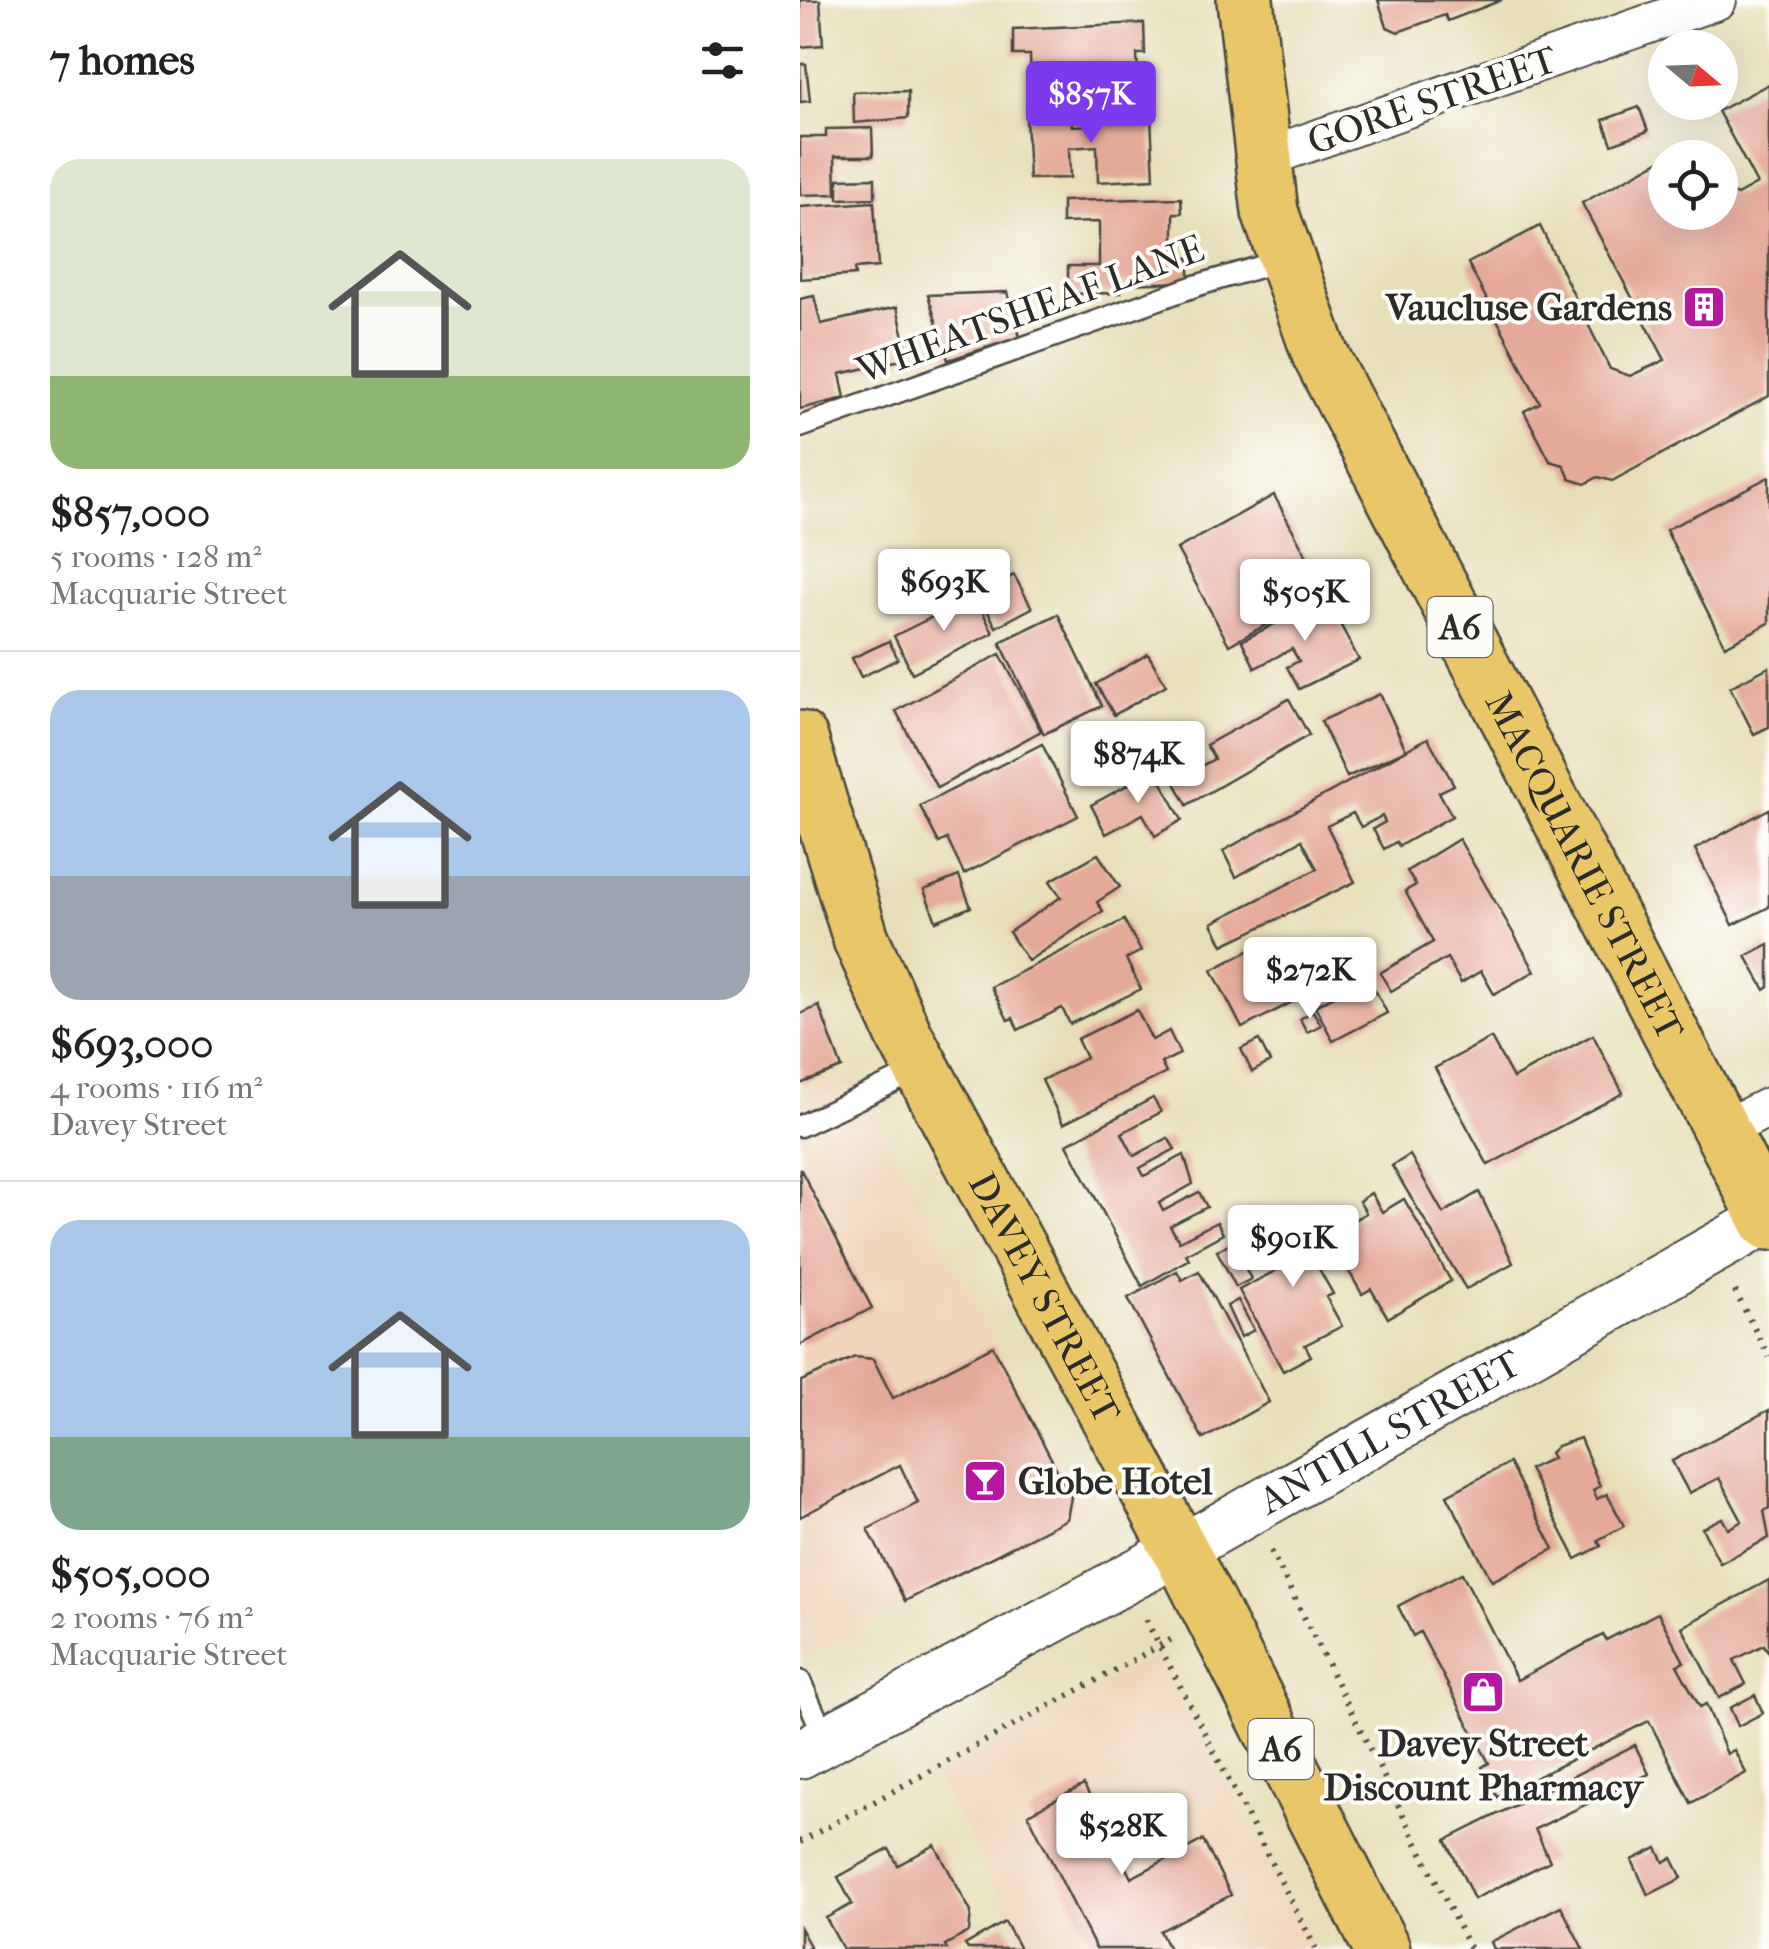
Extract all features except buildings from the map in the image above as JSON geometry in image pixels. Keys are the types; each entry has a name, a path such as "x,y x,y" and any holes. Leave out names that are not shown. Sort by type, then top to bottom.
{"highway":[{"name":"MACQUARIE STREET","path":"1245,0 1261,159 1283,260 1320,354 1746,1119 1768,1220"},
{"name":"DAVEY STREET","path":"800,739 861,939 923,1068 1180,1550 1382,1949"}],"street":[{"name":"GORE STREET","path":"1261,159 1717,0"},
{"name":"ANTILL STREET","path":"813,1747 1180,1550 1768,1220"}],"lane":[{"name":"WHEATSHEAF LANE","path":"800,427 1211,280 1283,260"},
{"path":"800,1126 923,1068"},
{"path":"800,1681 813,1747"}],"path":[{"path":"1713,1250 1769,1357"},
{"path":"1251,1510 1470,1949"},
{"path":"1124,1580 1316,1949"},
{"path":"800,1842 1214,1616"}],"shaded area":[{"path":"853,1074 1085,1514 800,1661 800,1093"},
{"path":"1157,1654 1316,1949 1030,1949 935,1776"}],"place":[{"name":"Vaucluse Gardens","path":"1704,307"},
{"name":"Globe Hotel","path":"985,1481"},
{"name":"Davey Street Discount Pharmacy","path":"1483,1692"}]}
